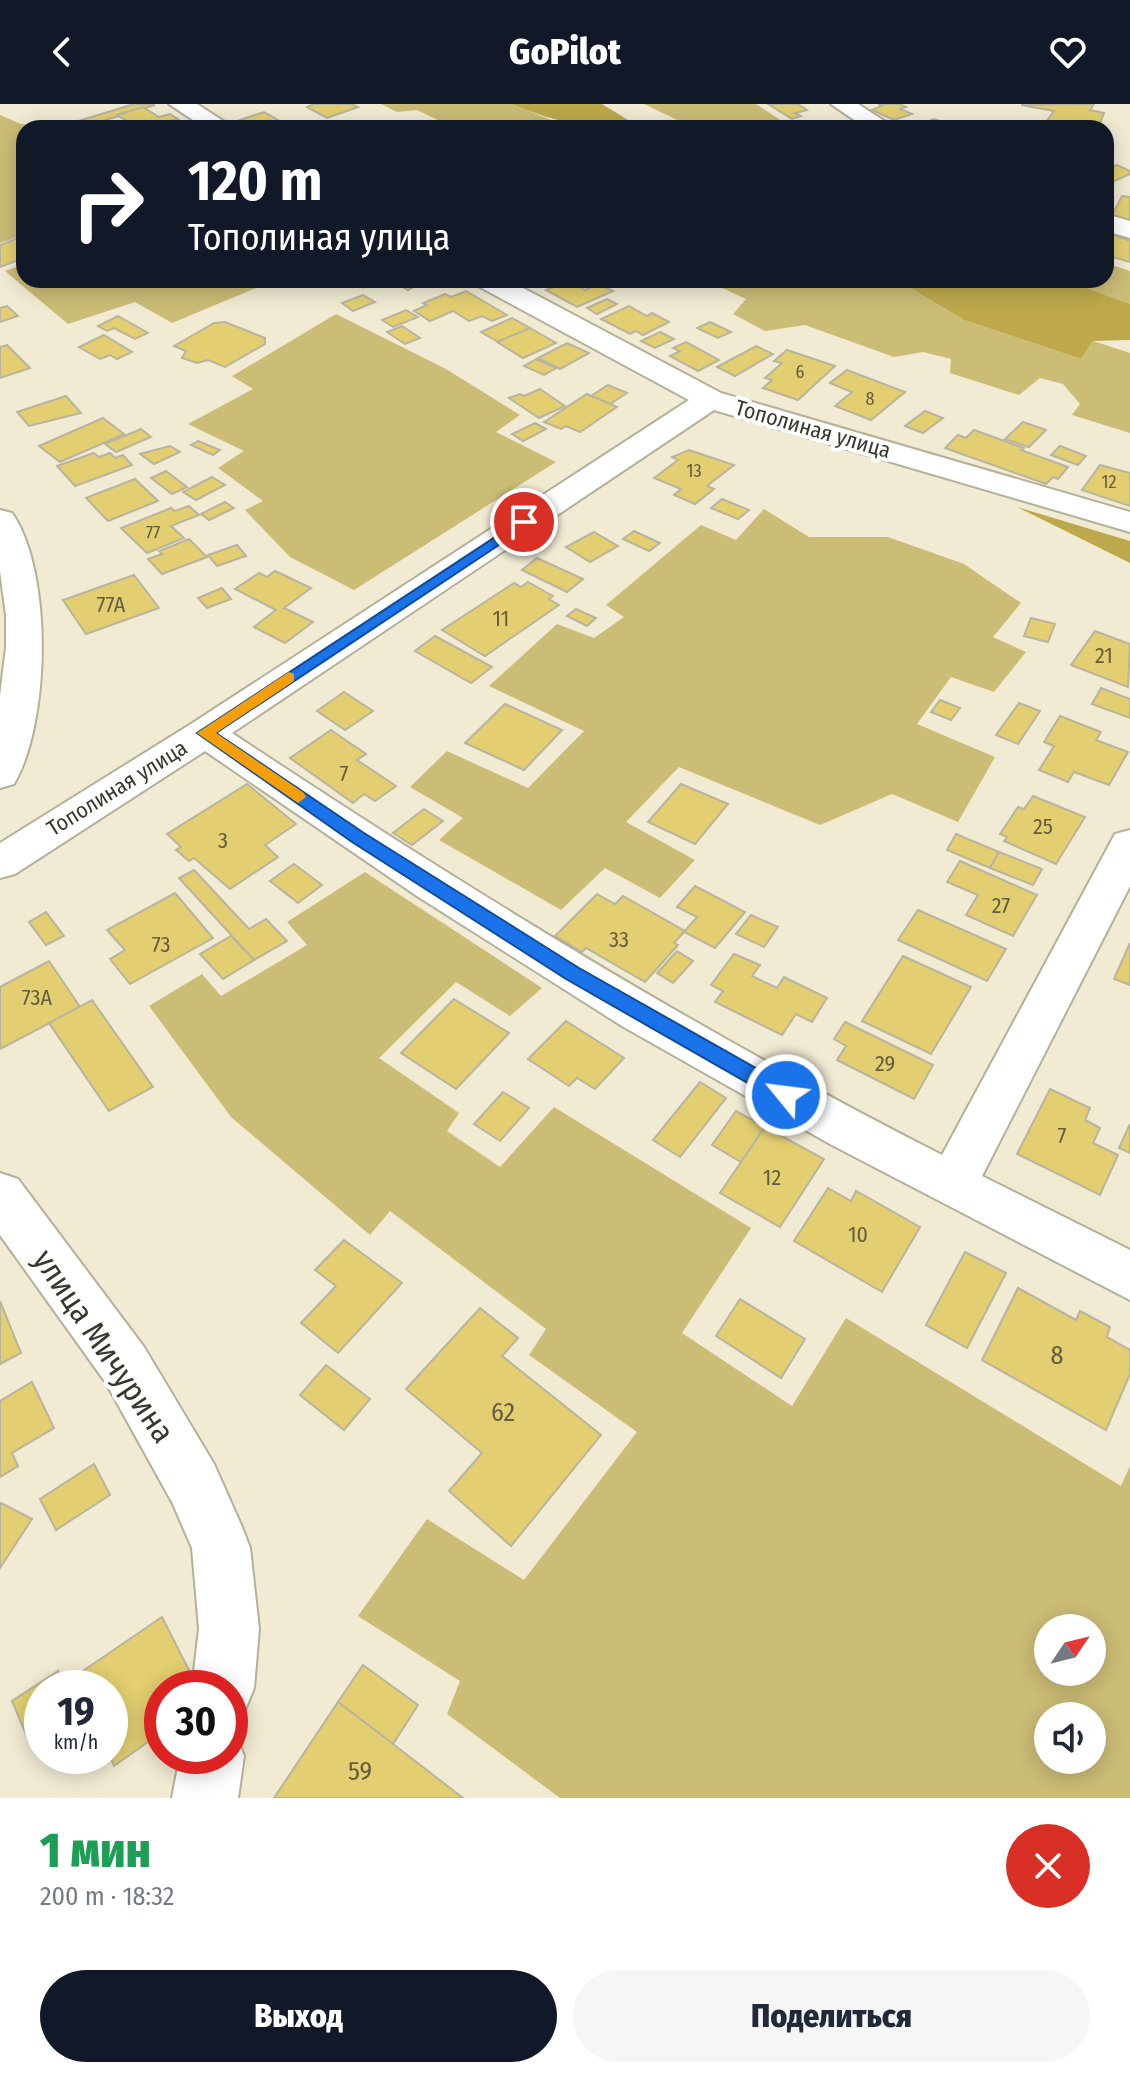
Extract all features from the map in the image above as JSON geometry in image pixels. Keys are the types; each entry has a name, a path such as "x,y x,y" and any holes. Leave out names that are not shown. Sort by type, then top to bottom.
{"street":[{"path":"180,104 208,120"},
{"path":"842,104 869,120"},
{"path":"503,288 710,399"},
{"name":"Тополиная улица","path":"0,863 205,733 710,399 1130,522"},
{"path":"0,520 21,584 26,645 23,690 0,774"},
{"path":"205,733 358,838 572,974 952,1185 1130,1276"},
{"path":"952,1185 1130,845"},
{"name":"улица Мичурина","path":"0,1195 125,1365 194,1484 221,1548 229,1629 225,1670"},
{"path":"205,1798 209,1774"}],"shaded area":[{"path":"381,104 511,104 551,120 438,120 417,110 397,112"},
{"path":"511,104 602,104 628,120 560,120"},
{"path":"644,104 756,104 780,120 677,120"},
{"path":"0,115 16,122 16,238 0,243"},
{"path":"1114,266 1130,271 1130,304 1087,288 1114,288"},
{"path":"16,267 16,280 5,271"},
{"path":"25,288 256,288 172,323 135,302 68,324"},
{"path":"722,288 910,288 964,320 1081,359 1093,341 1130,353 1130,433 1072,415 1080,404 1063,384 1040,378 1019,395 950,373 951,359 923,352 894,357 805,325 765,331 733,314 746,299"},
{"path":"910,288 1087,288 1130,304 1130,340 1093,341 1081,359 964,320"},
{"path":"336,314 446,369 520,415 496,432 556,462 354,590 290,557 245,510 263,501 218,468 244,451 188,424 253,389 232,376"},
{"path":"1017,507 1130,541 1130,563"},
{"path":"764,509 809,537 888,537 964,564 1021,603 993,637 1026,652 994,692 951,677 917,724 995,757 958,822 892,794 820,825 679,767 626,822 695,860 660,898 605,868 561,910 439,840 463,818 410,787 447,751 528,788 584,731 489,686 557,624 594,638 624,617 606,605 701,525 736,540"},
{"path":"365,872 542,988 510,1016 456,982 379,1058 459,1113 447,1131 500,1167 554,1107 751,1228 682,1333 792,1406 846,1318 1121,1486 1130,1466 1130,1798 560,1798 447,1714 460,1681 358,1616 427,1519 524,1580 637,1432 529,1355 546,1329 390,1211 370,1235 231,1117 149,1006 202,974 221,996 307,945 287,922"}],"building":[{"path":"134,104 155,105 106,120 81,120"},
{"path":"314,104 352,104 358,107 327,118 307,107"},
{"path":"768,104 798,104 807,110 795,113 801,116 792,119"},
{"path":"878,104 899,104 906,107 900,109 912,114 894,120 872,110 882,106"},
{"path":"1094,104 1090,110 1104,113 1101,120 1047,120 1054,111 1021,105"},
{"path":"143,107 159,117 170,114 178,119 125,120 117,115"},
{"path":"264,112 278,120 240,120"},
{"path":"1114,166 1130,171 1130,174 1114,181"},
{"path":"1122,196 1130,197 1130,221 1114,218"},
{"path":"1114,235 1130,241 1130,262 1114,257"},
{"path":"16,239 16,261 0,267 0,245"},
{"path":"607,288 613,291 577,307 546,290"},
{"path":"466,291 507,315 492,321 482,316 469,321 453,311 430,321 414,311 427,305 423,303 445,294 451,297"},
{"path":"363,295 375,302 353,311 342,303"},
{"path":"607,299 617,304 597,314 587,308"},
{"path":"7,306 18,316 0,322 0,308"},
{"path":"629,306 647,316 652,313 669,322 643,335 636,331 630,334 601,319"},
{"path":"406,310 418,317 393,327 382,320"},
{"path":"118,316 148,333 135,339 114,328 107,331 98,326"},
{"path":"512,318 530,328 498,342 481,332"},
{"path":"225,322 265,338 265,344 225,367 208,360 197,363 182,358 186,351 174,346 214,323"},
{"path":"710,322 731,332 718,338 697,328"},
{"path":"402,326 420,338 405,344 387,332"},
{"path":"530,328 556,343 523,358 497,342"},
{"path":"660,332 674,339 655,348 641,341"},
{"path":"104,335 132,352 117,359 110,355 100,359 79,347"},
{"path":"686,342 719,360 698,371 670,356 680,351 673,348"},
{"path":"567,343 589,353 560,369 538,358"},
{"path":"7,345 30,368 0,378 0,347"},
{"path":"756,346 773,354 735,376 717,367"},
{"path":"787,350 835,366 798,400 763,388 772,380 765,378 782,363 774,361"},
{"path":"536,359 556,368 544,375 524,366"},
{"path":"847,370 905,392 871,420 835,406 852,392 830,383"},
{"path":"608,385 627,393 610,404 591,396"},
{"path":"540,389 565,406 539,418 509,398 520,394 524,396"},
{"path":"587,394 617,407 580,432 544,422"},
{"path":"66,396 81,413 29,426 17,412"},
{"path":"925,411 943,418 923,433 905,426"},
{"path":"103,418 124,434 60,462 39,446"},
{"path":"1023,422 1046,430 1029,447 1005,439"},
{"path":"535,423 546,429 523,441 512,434"},
{"path":"141,429 151,437 116,452 105,444"},
{"path":"974,430 1068,467 1058,479 1053,477 1046,484 945,448 958,435 966,438"},
{"path":"198,441 220,450 213,455 191,445"},
{"path":"170,446 180,452 154,464 140,454"},
{"path":"1060,446 1086,456 1078,465 1051,455"},
{"path":"689,450 734,465 707,486 714,489 695,504 674,495 681,489 654,478 678,460 672,457"},
{"path":"94,453 99,457 110,453 115,458 123,455 132,465 75,486 57,466"},
{"path":"1100,465 1130,473 1130,506 1082,490"},
{"path":"166,471 187,487 172,494 151,478"},
{"path":"212,477 225,485 196,500 183,492"},
{"path":"135,479 158,501 108,521 86,498"},
{"path":"722,499 749,510 738,519 711,508"},
{"path":"225,502 234,508 209,520 201,514"},
{"path":"189,506 199,515 171,526 184,538 147,553 121,528 171,508 175,511"},
{"path":"634,531 660,543 649,551 623,539"},
{"path":"594,532 618,546 590,562 566,547"},
{"path":"189,539 207,557 162,574 148,559 162,554 159,551"},
{"path":"237,545 246,556 217,566 208,555"},
{"path":"537,558 583,579 567,592 522,570"},
{"path":"275,571 311,588 284,608 313,622 285,643 254,627 276,610 235,589 259,573 267,577"},
{"path":"134,575 159,608 86,634 63,600"},
{"path":"528,582 553,596 549,599 559,605 485,656 442,630 514,583 521,587"},
{"path":"222,588 231,599 207,608 198,598"},
{"path":"576,609 596,618 587,626 567,616"},
{"path":"1031,618 1055,624 1048,642 1024,636"},
{"path":"1095,631 1130,644 1128,687 1071,665"},
{"path":"435,636 492,667 471,683 415,651"},
{"path":"1101,688 1130,699 1130,718 1092,704"},
{"path":"344,692 373,711 345,730 317,711"},
{"path":"940,700 960,708 951,720 931,712"},
{"path":"1019,703 1040,711 1018,744 996,735"},
{"path":"505,704 562,730 524,770 465,743"},
{"path":"1060,716 1101,732 1096,740 1128,752 1109,785 1074,772 1068,782 1039,770 1054,746 1044,742"},
{"path":"331,730 366,754 357,760 396,786 375,801 364,794 353,803 290,758"},
{"path":"247,784 296,824 265,845 278,857 230,889 194,858 189,861 176,850 181,847 167,834"},
{"path":"681,784 728,804 695,844 648,822"},
{"path":"1033,796 1085,817 1056,864 1004,841 1007,837 1000,834 1018,807 1024,809"},
{"path":"424,809 443,821 412,845 393,833"},
{"path":"956,834 999,852 990,868 947,850"},
{"path":"999,852 1042,869 1033,885 990,868"},
{"path":"960,861 1037,895 1013,936 966,915 978,895 947,882"},
{"path":"294,864 322,885 298,903 270,881"},
{"path":"194,870 249,929 266,919 287,941 254,960 179,878"},
{"path":"695,886 745,912 715,948 684,932 697,917 677,907"},
{"path":"175,893 213,938 130,984 110,959 125,950 107,930"},
{"path":"597,894 615,904 623,896 685,931 674,943 678,945 645,982 586,948 582,952 555,936"},
{"path":"918,910 1006,949 987,981 898,940"},
{"path":"46,912 64,936 46,945 29,922"},
{"path":"751,915 778,927 764,947 736,934"},
{"path":"231,936 254,960 223,979 200,954"},
{"path":"1130,943 1130,985 1114,979"},
{"path":"677,951 693,961 673,983 657,973"},
{"path":"734,954 760,965 752,976 777,988 784,977 827,998 812,1022 796,1014 782,1035 715,1002 723,991 711,985"},
{"path":"903,956 971,987 931,1054 862,1021"},
{"path":"49,961 80,1007 0,1049 0,987"},
{"path":"454,999 509,1033 456,1089 401,1053"},
{"path":"92,1000 153,1087 109,1111 49,1023"},
{"path":"566,1021 624,1058 595,1089 577,1078 569,1086 528,1059"},
{"path":"845,1022 933,1065 914,1099 837,1060 846,1046 834,1039"},
{"path":"700,1082 726,1098 680,1157 653,1140"},
{"path":"1050,1089 1090,1108 1085,1120 1100,1128 1093,1143 1118,1155 1100,1195 1017,1154"},
{"path":"503,1092 529,1108 500,1141 474,1124"},
{"path":"736,1111 765,1127 741,1162 712,1145"},
{"path":"1130,1124 1130,1153 1119,1148"},
{"path":"765,1127 824,1159 780,1227 720,1193"},
{"path":"828,1188 851,1201 856,1191 920,1227 882,1292 794,1241"},
{"path":"344,1240 402,1283 338,1353 301,1323 336,1286 315,1270"},
{"path":"965,1252 1006,1273 967,1348 926,1325"},
{"path":"1018,1288 1076,1320 1080,1311 1110,1327 1107,1337 1130,1350 1130,1374 1106,1430 982,1360"},
{"path":"740,1299 805,1339 781,1378 716,1336"},
{"path":"0,1301 21,1353 0,1364"},
{"path":"480,1308 518,1338 502,1356 601,1435 511,1546 449,1491 482,1453 406,1389"},
{"path":"326,1365 370,1399 344,1430 300,1395"},
{"path":"32,1382 54,1428 12,1453 18,1466 0,1477 0,1401"},
{"path":"94,1464 110,1495 56,1530 40,1499"},
{"path":"0,1505 32,1519 0,1568"},
{"path":"162,1617 189,1670 144,1670 144,1745 128,1756 128,1670 84,1670"},
{"path":"363,1665 418,1705 393,1744 338,1702"},
{"path":"24,1693 24,1730 12,1701"},
{"path":"338,1702 393,1744 463,1798 274,1798"}],"slow traffic":[{"path":"289,677 205,733 298,797"}],"route":[{"path":"524,522 205,733 358,838 572,974 786,1095"}]}
